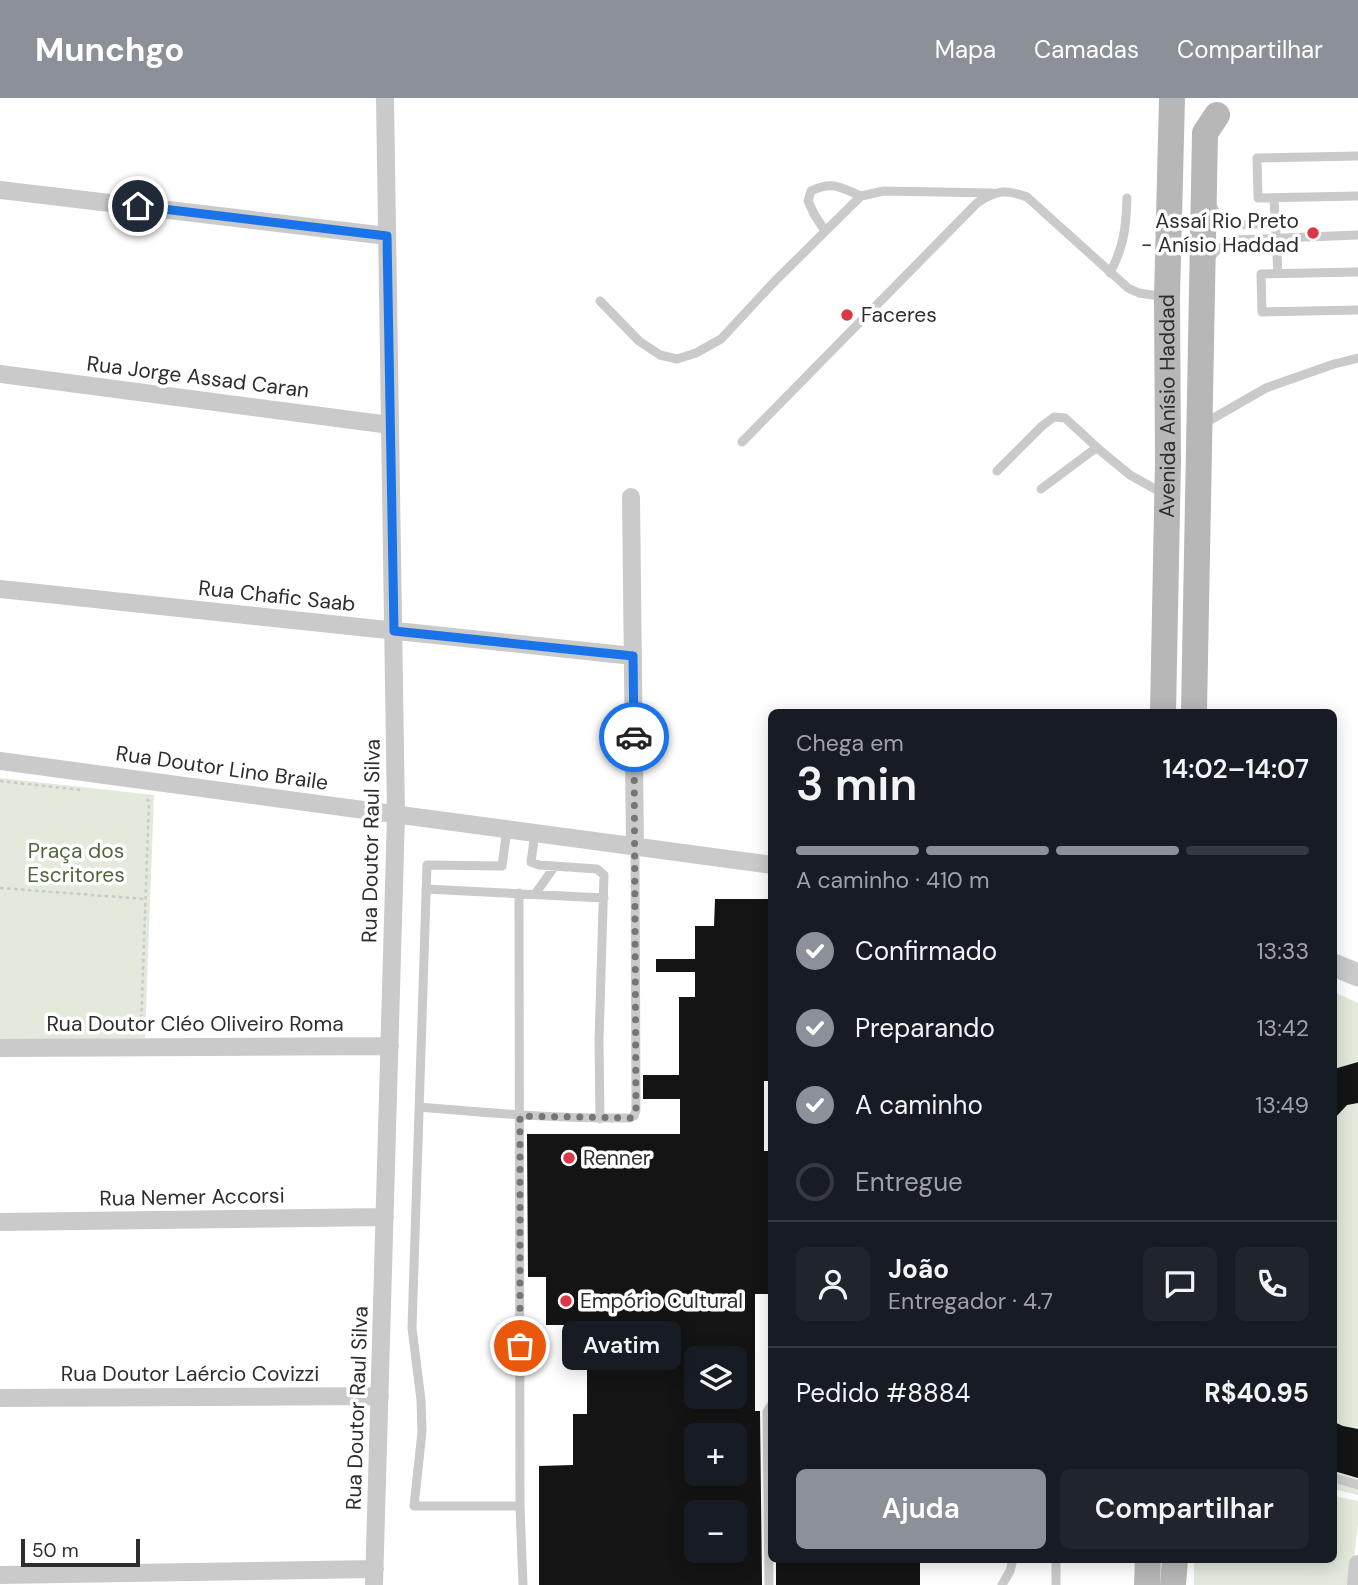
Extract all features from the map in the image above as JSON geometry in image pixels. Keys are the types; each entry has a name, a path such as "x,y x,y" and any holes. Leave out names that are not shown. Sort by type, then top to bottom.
{"main road":[{"name":"Avenida Anísio Haddad","path":"1163,709 1172,98"},
{"name":"Avenida Anísio Haddad","path":"1184,98 1192,108 1210,117 1221,106"},
{"name":"Avenida Anísio Haddad","path":"1194,709 1205,133 1221,106"},
{"path":"1167,506 1199,518"},
{"path":"1147,1585 1148,1563"},
{"path":"1173,1585 1175,1563"}],"street":[{"name":"Rua Doutor Raul Silva","path":"375,1577 396,815 385,98"},
{"path":"0,190 387,236"},
{"name":"Rua Jorge Assad Caran","path":"0,374 390,425"},
{"path":"631,497 635,847"},
{"name":"Rua Chafic Saab","path":"0,589 633,656"},
{"name":"Rua Doutor Lino Braile","path":"0,761 768,864"},
{"path":"1337,966 1358,975"},
{"name":"Rua Doutor Cléo Oliveiro Roma","path":"0,1048 390,1046"},
{"name":"Rua Nemer Accorsi","path":"0,1222 385,1217"},
{"name":"Rua Doutor Laércio Covizzi","path":"0,1398 380,1396"},
{"path":"1356,1585 1358,1564"},
{"path":"0,1575 375,1577"}],"lane":[{"path":"1358,156 1257,158 1258,198 1358,196"},
{"path":"825,231 808,201 811,191 824,184 862,196"},
{"path":"1204,188 1217,215 1235,225 1275,223"},
{"path":"600,301 639,341 660,355 677,359 696,353 721,339 862,196 884,191 1011,191 1027,197 1128,288 1139,293 1167,297"},
{"path":"743,442 977,204 992,193"},
{"path":"1110,273 1123,245 1126,198"},
{"path":"1274,198 1278,274"},
{"path":"1203,267 1218,249 1236,240 1358,235"},
{"path":"1358,272 1261,274 1262,312 1358,310"},
{"path":"1200,426 1266,388 1358,358"},
{"path":"997,471 1054,416 1065,418 1167,506"},
{"path":"1041,489 1096,447"},
{"path":"507,830 502,866 427,865 412,1328 422,1432 414,1506 520,1506"},
{"path":"535,833 531,862 539,865 597,869 604,875 599,1040 600,1119"},
{"path":"419,1108 600,1119 634,1116 635,847"},
{"path":"535,894 555,866"},
{"path":"426,889 604,898"},
{"path":"519,894 520,1506 523,1585"},
{"path":"768,1410 768,1585"},
{"path":"1337,1479 1358,1485"},
{"path":"1002,1585 1012,1563"},
{"path":"1056,1563 1056,1585"}],"path":[{"path":"0,781 91,791"},
{"path":"133,1036 141,1026 149,801 144,797"},
{"path":"0,888 145,900"}],"green space":[{"name":"Praça dos Escritores","path":"0,778 154,795 145,1038 0,1041"},
{"path":"1337,993 1358,1003 1358,1495 1337,1490"},
{"path":"1337,1497 1358,1501 1351,1585 1194,1585 1194,1563 1337,1563"}],"building":[{"path":"715,899 768,899 768,1081 764,1081 764,1151 768,1151 768,1294 755,1294 755,1411 760,1411 762,1585 539,1585 539,1466 573,1465 573,1414 587,1414 587,1325 546,1325 546,1277 528,1277 527,1134 680,1134 680,1099 643,1099 643,1075 679,1075 679,997 695,997 695,972 656,972 656,959 695,959 695,926 714,926"},
{"path":"1358,1062 1358,1103 1347,1105 1337,1116 1337,1068"},
{"path":"1337,1423 1358,1429 1358,1478 1337,1472"},
{"path":"776,1563 920,1563 920,1585 776,1585"}],"way so far":[{"path":"520,1346 520,1116 630,1118 636,1110 634,737"}],"place":[{"name":"Assaí Rio Preto - Anísio Haddad","path":"1313,233"},
{"name":"Faceres","path":"847,315"},
{"name":"Renner","path":"569,1158"},
{"name":"Empório Cultural","path":"566,1301"},
{"name":"Avatim","path":"520,1346"}],"route":[{"path":"138,206 387,236 394,631 633,656 634,737"}]}
